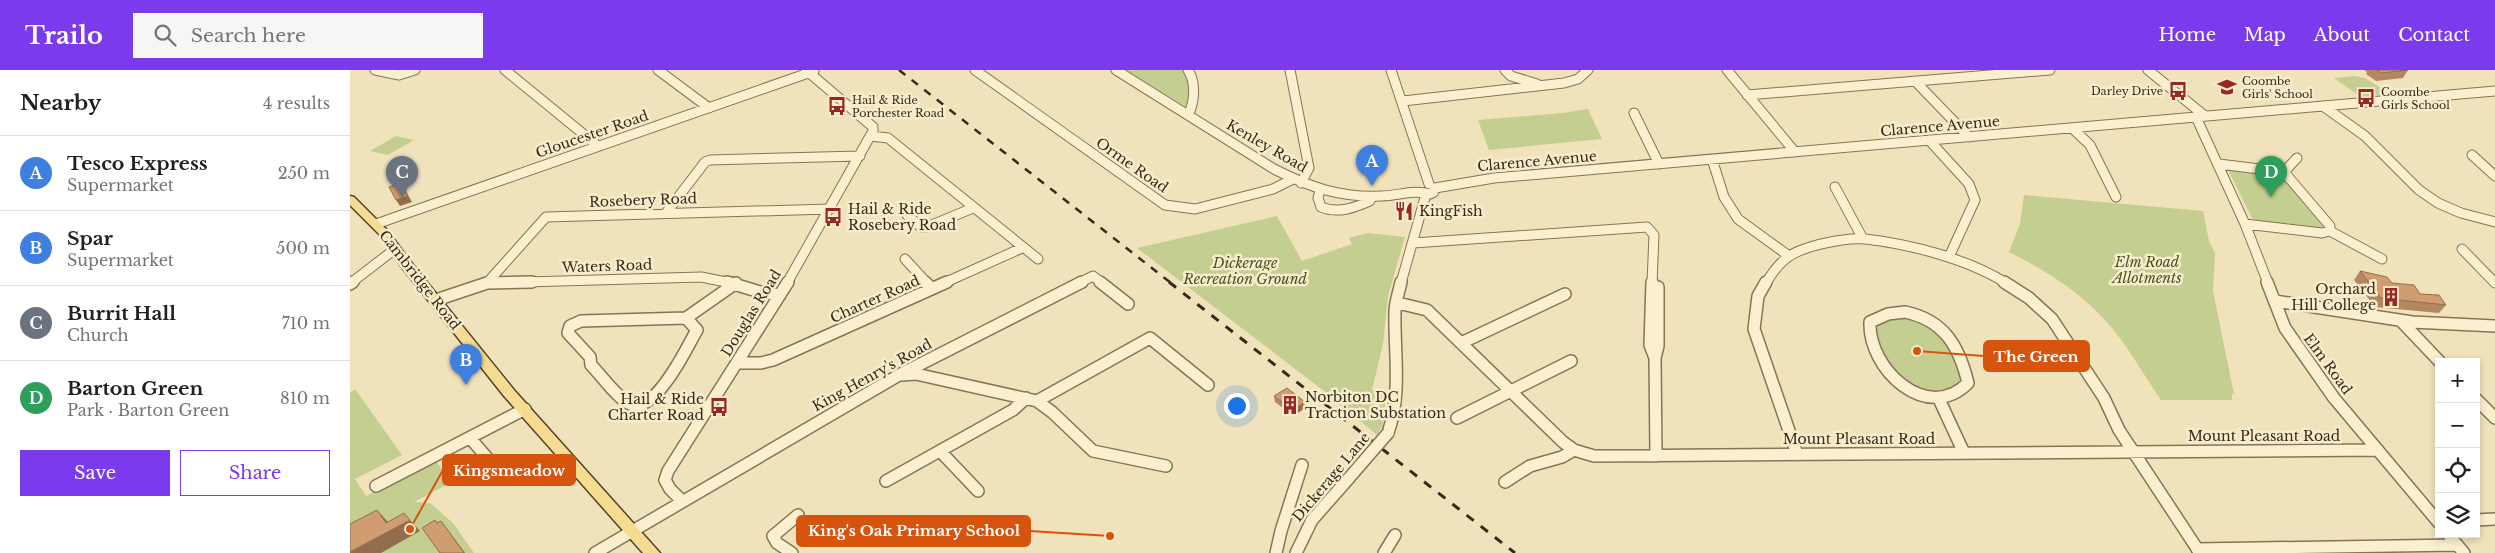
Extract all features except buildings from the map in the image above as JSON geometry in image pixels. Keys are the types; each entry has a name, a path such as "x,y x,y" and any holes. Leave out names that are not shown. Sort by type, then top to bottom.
{"main road":[{"name":"Cambridge Road","path":"350,199 376,224 509,393 652,553"}],"street":[{"path":"375,70 399,75 413,71"},
{"path":"505,70 598,146"},
{"path":"658,70 709,108"},
{"name":"Orme Road","path":"975,70 1165,205 1195,210 1215,206 1297,181"},
{"name":"Kenley Road","path":"1116,70 1297,181 1320,190 1347,196 1372,197 1427,189"},
{"path":"1188,70 1192,80 1193,108 1188,115"},
{"path":"1290,70 1309,168 1297,181"},
{"path":"1391,70 1403,101 1427,189"},
{"path":"1403,101 1570,83 1585,76 1588,70"},
{"path":"1727,70 1795,152"},
{"path":"1747,94 2050,70"},
{"path":"2148,70 2200,116"},
{"path":"811,71 873,127 871,136 888,138 1038,259"},
{"name":"Gloucester Road","path":"376,224 811,71"},
{"path":"1490,92 1505,86 1508,73 1545,86"},
{"path":"1915,81 1969,137"},
{"name":"Clarence Avenue","path":"1427,189 1484,179 2495,91"},
{"path":"2323,106 2365,136 2425,194 2461,213 2495,222"},
{"path":"1634,114 1659,164"},
{"name":"Elm Road","path":"2200,116 2200,121 2245,224 2285,328 2304,358 2435,518"},
{"path":"2072,128 2090,145 2116,196"},
{"name":"Douglas Road","path":"682,500 670,489 666,480 668,471 780,295 871,136"},
{"path":"1929,140 1964,178 1974,194 1974,206 1949,257"},
{"path":"2472,154 2495,176"},
{"path":"666,213 705,162 710,160 860,156"},
{"path":"2284,172 2297,158"},
{"path":"1712,159 1724,197 1738,219 1789,256"},
{"path":"2219,164 2284,172 2330,226 2330,231"},
{"path":"1835,187 1862,239"},
{"name":"Dickerage Lane","path":"1296,553 1312,520 1388,433 1393,419 1398,373 1394,317 1402,278 1427,189"},
{"path":"1320,190 1318,198 1321,207 1328,210 1339,210 1363,204 1370,201 1372,197"},
{"path":"907,214 921,227 927,227 934,226 973,208"},
{"name":"Rosebery Road","path":"487,283 546,217 830,209"},
{"path":"2245,224 2322,233 2330,231 2382,258"},
{"path":"1413,242 1638,226 1647,227 1654,235 1650,345 1655,358 1656,456"},
{"path":"1797,454 1754,329 1758,296 1774,269 1789,256 1818,245 1862,239 1909,247 1949,257 2001,280 2029,298 2046,313 2060,329 2104,398 2110,414 2199,551 2460,549"},
{"name":"Charter Road","path":"737,363 761,363 773,360 1022,248"},
{"path":"350,284 382,257 395,249"},
{"path":"2462,250 2495,283"},
{"path":"905,259 931,288"},
{"name":"King Henry's Road","path":"595,553 682,500 899,375 1093,276 1128,304"},
{"name":"Waters Road","path":"436,300 487,283 701,277 736,283 759,294 780,295"},
{"path":"686,318 697,330 690,344 658,391 649,401 639,406 630,405 625,401 591,365 590,357 568,333 570,326 582,321 686,318 736,283"},
{"path":"1461,343 1565,294"},
{"path":"2275,301 2402,322 2459,327 2495,326"},
{"name":"Mount Pleasant Road","path":"1398,303 1418,306 1427,310 1510,392 1574,450 1594,456 2378,450"},
{"path":"1898,311 1919,315 1936,322 1946,332 1966,370 1968,383 1958,393 1939,399 1922,396 1901,387 1886,372 1869,332 1870,322 1883,314 1898,311"},
{"path":"2402,322 2436,358"},
{"path":"886,481 1013,410 1150,338 1208,385"},
{"path":"1458,418 1571,361"},
{"path":"899,375 916,374 1032,400 1048,407 1084,445 1093,451 1166,466"},
{"path":"1939,399 1964,453"},
{"path":"2480,403 2495,418"},
{"path":"376,486 525,409"},
{"path":"470,438 490,461"},
{"path":"1505,482 1524,468 1543,461 1563,457 1574,450"},
{"path":"940,451 978,491"},
{"path":"1276,553 1282,525 1299,481 1302,465"},
{"path":"792,553 777,543 773,536 798,515"},
{"path":"2480,520 2495,519"},
{"path":"1384,553 1395,534"},
{"path":"2451,538 2460,549"}],"green space":[{"path":"1126,70 1185,70 1189,81 1188,108"},
{"path":"2355,76 2365,78 2390,94 2361,97 2334,78"},
{"path":"1588,109 1602,139 1489,150 1478,120 1563,113"},
{"path":"396,136 414,140 388,155 370,151"},
{"path":"2227,168 2283,175 2324,224 2326,229 2259,222 2252,218"},
{"name":"Elm Road Allotments","path":"2024,195 2203,211 2209,241 2215,253 2213,291 2234,394 2232,394 2232,400 2161,400 2121,339 2096,310 2061,282 2009,252 2020,224"},
{"name":"Dickerage Recreation Ground","path":"1277,216 1302,261 1352,244 1349,238 1368,233 1405,237 1388,296 1383,344 1372,390 1386,395 1383,425 1377,435 1324,391 1137,248"},
{"path":"1883,314 1936,322 1968,383 1939,399 1886,372 1870,322"},
{"path":"355,389 402,455 355,479 366,496 435,460 452,482 414,502 430,503 453,523 474,553 350,553 350,393"}],"railway":[{"path":"899,70 1171,283"},
{"path":"1169,282 1515,553"}],"place":[{"name":"Coombe Girls' School","path":"2227,87"},
{"name":"Darley Drive","path":"2178,91"},
{"name":"Coombe Girls School","path":"2366,98"},
{"name":"Hail & Ride Porchester Road","path":"837,106"},
{"name":"Tesco Express","path":"1372,186"},
{"name":"Burrit Hall","path":"402,197"},
{"name":"Barton Green","path":"2271,197"},
{"name":"KingFish","path":"1404,211"},
{"name":"Hail & Ride Rosebery Road","path":"833,217"},
{"name":"Orchard Hill College","path":"2391,297"},
{"name":"The Green","path":"1917,351"},
{"name":"Spar","path":"466,385"},
{"name":"Norbiton DC Traction Substation","path":"1290,405"},
{"name":"Hail & Ride Charter Road","path":"719,407"},
{"name":"Kingsmeadow","path":"410,529"},
{"name":"King's Oak Primary School","path":"1110,536"}]}
